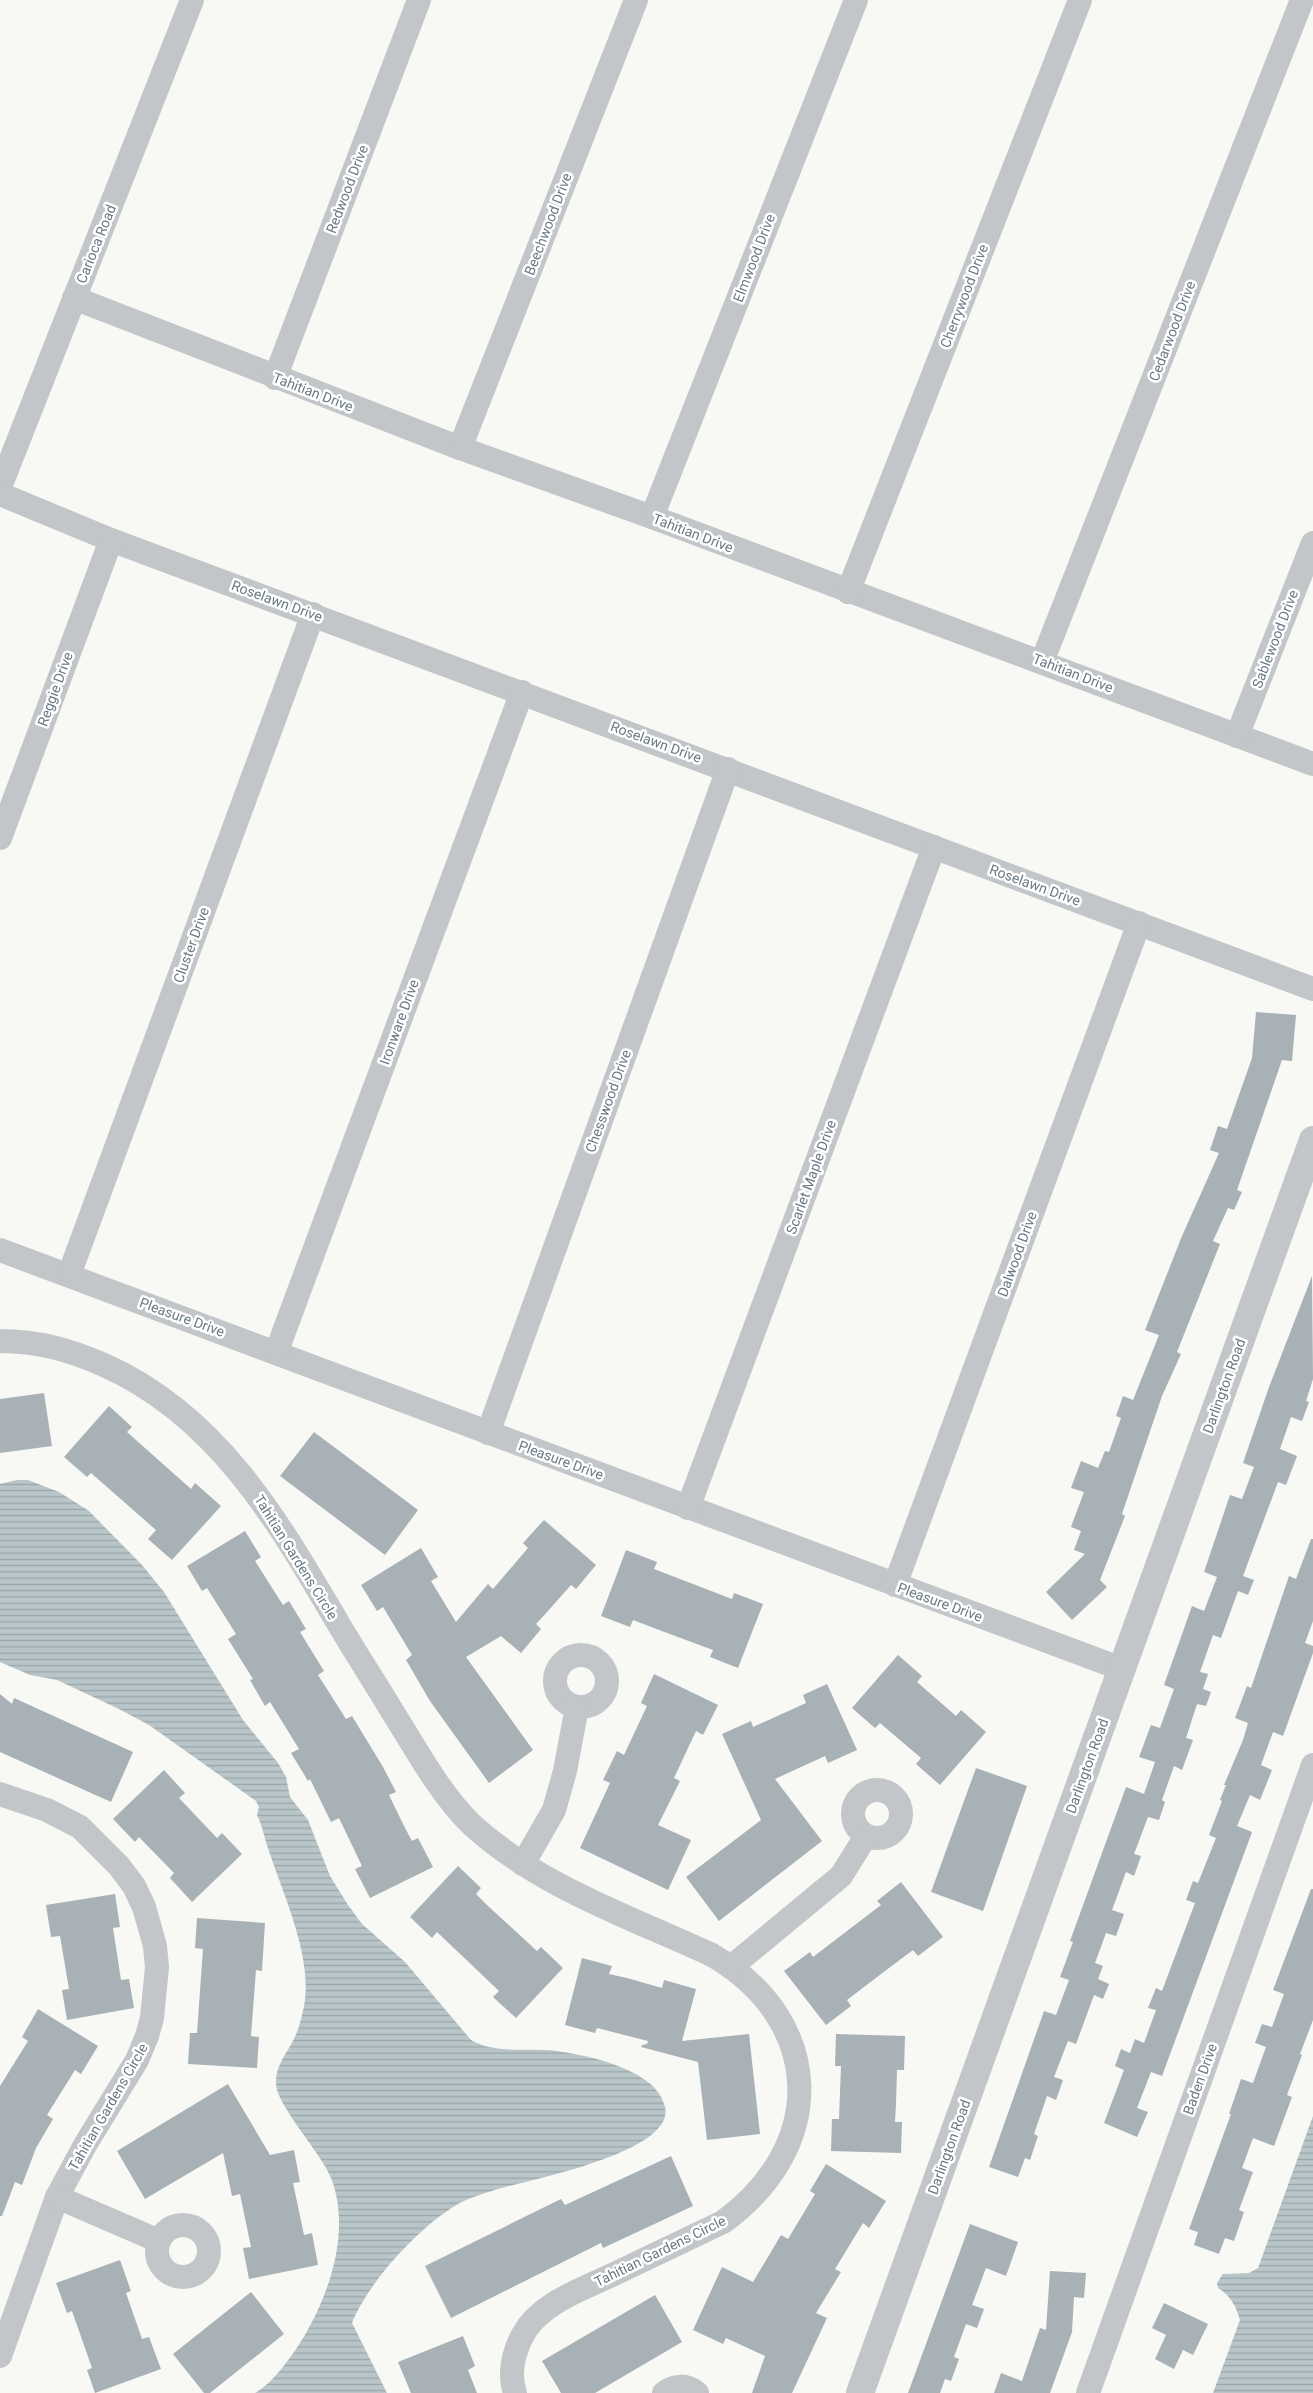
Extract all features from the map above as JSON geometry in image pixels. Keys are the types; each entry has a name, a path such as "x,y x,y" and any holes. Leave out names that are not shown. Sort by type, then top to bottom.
{"street":[{"name":"Carioca Road","path":"0,487 192,0"},
{"name":"Redwood Drive","path":"275,378 419,0"},
{"name":"Beechwood Drive","path":"460,448 636,0"},
{"name":"Elmwood Drive","path":"652,517 856,0"},
{"name":"Cherrywood Drive","path":"848,592 1080,0"},
{"name":"Cedarwood Drive","path":"1042,662 1302,0"},
{"name":"Tahitian Drive","path":"74,298 275,378 460,448 652,517 848,592 1042,662 1313,764"},
{"name":"Roselawn Drive","path":"0,494 111,540 1139,922 1313,989"},
{"name":"Reggie Drive","path":"0,838 111,540"},
{"name":"Sablewood Drive","path":"1238,736 1313,543"},
{"name":"Cluster Drive","path":"69,1275 313,614"},
{"name":"Ironware Drive","path":"276,1353 522,692"},
{"name":"Chesswood Drive","path":"488,1433 728,769"},
{"name":"Scarlet Maple Drive","path":"688,1508 934,847"},
{"name":"Dalwood Drive","path":"895,1585 1139,922"},
{"name":"Darlington Road","path":"860,2393 1313,1140"},
{"name":"Pleasure Drive","path":"0,1250 1122,1669"},
{"name":"Tahitian Gardens Circle","path":"0,1341 26,1341 49,1345 83,1356 116,1370 142,1384 168,1402 218,1446 255,1492 293,1546 398,1721 453,1803 471,1824 523,1864 573,1891 712,1955 731,1967 751,1982 779,2019 794,2054 800,2084 798,2114 785,2152 773,2172 754,2196 723,2222 568,2295 540,2314 528,2326 515,2356 512,2370 515,2393"},
{"path":"523,1864 554,1810 565,1771 577,1707"},
{"name":"Baden Drive","path":"1088,2393 1313,1765"},
{"name":"Tahitian Gardens Circle","path":"0,1794 62,1816 89,1834 119,1866 134,1886 151,1925 155,1946 156,1988 147,2036 137,2060 85,2145 57,2197 0,2356"},
{"path":"731,1967 841,1876 866,1836"},
{"path":"57,2197 158,2241"},
{"path":"664,2393 677,2387 685,2387 697,2393"}],"shaded area":[{"path":"17,1480 28,1480 59,1492 89,1511 142,1565 164,1592 243,1720 278,1763 286,1777 290,1797 308,1820 330,1876 348,1905 362,1924 405,1962 471,2040 481,2045 502,2049 557,2051 610,2063 630,2071 648,2082 663,2102 665,2107 662,2123 648,2138 597,2162 498,2189 455,2205 407,2245 369,2292 352,2323 387,2393 255,2393 278,2373 302,2340 314,2319 332,2273 337,2248 339,2224 337,2201 331,2178 326,2167 283,2104 276,2084 279,2066 294,2039 299,2025 306,1992 302,1952 297,1931 257,1815 259,1807 256,1801 149,1725 57,1680 30,1675 0,1662 0,1484"},
{"path":"1313,2116 1313,2393 1213,2393 1240,2320 1232,2301 1218,2288 1217,2283 1223,2274 1249,2273 1258,2268"}],"building":[{"path":"1256,1012 1296,1015 1292,1061 1282,1060 1237,1190 1242,1192 1234,1210 1228,1208 1213,1241 1220,1244 1177,1352 1181,1354 1162,1396 1122,1514 1125,1516 1100,1580 1107,1587 1072,1620 1046,1592 1085,1554 1074,1550 1081,1531 1071,1527 1084,1492 1071,1488 1081,1461 1098,1468 1105,1451 1109,1452 1121,1418 1116,1416 1123,1396 1133,1400 1159,1335 1145,1330 1182,1236 1219,1153 1210,1150 1218,1126 1227,1129 1252,1058"},
{"path":"1312,1276 1313,1379 1306,1401 1309,1402 1302,1421 1291,1417 1280,1449 1297,1456 1286,1485 1278,1482 1243,1576 1254,1580 1248,1595 1238,1591 1221,1638 1213,1635 1200,1672 1208,1674 1203,1689 1211,1692 1206,1706 1197,1704 1186,1738 1193,1740 1182,1770 1174,1766 1162,1800 1165,1802 1159,1820 1148,1817 1134,1854 1141,1856 1134,1876 1126,1872 1112,1910 1124,1914 1116,1936 1106,1933 1095,1963 1103,1966 1098,1979 1109,1984 1103,1999 1094,1995 1076,2044 1068,2041 1054,2077 1063,2080 1056,2100 1047,2096 1034,2134 1038,2136 1030,2160 1025,2158 1018,2177 989,2167 1044,2011 1056,2015 1069,1980 1060,1977 1073,1942 1070,1941 1126,1787 1144,1794 1155,1762 1139,1757 1151,1725 1160,1728 1174,1689 1164,1685 1192,1606 1204,1611 1217,1577 1204,1572 1230,1495 1242,1499 1254,1467 1243,1463 1269,1387"},
{"path":"44,1393 52,1446 0,1453 0,1399"},
{"path":"109,1406 132,1427 127,1432 191,1489 195,1483 221,1506 172,1560 148,1539 156,1530 91,1473 87,1477 64,1457"},
{"path":"314,1432 418,1510 385,1555 280,1476"},
{"path":"544,1520 596,1565 576,1589 571,1585 536,1624 541,1629 521,1653 501,1636 466,1657 533,1750 489,1783 430,1701 406,1660 412,1655 383,1607 377,1611 361,1585 421,1548 438,1577 431,1581 456,1622 488,1584 493,1589 528,1548 523,1543"},
{"path":"245,1531 261,1557 255,1561 283,1605 289,1601 306,1629 300,1632 324,1671 318,1675 346,1719 352,1716 383,1767 396,1792 389,1795 404,1826 412,1841 418,1838 433,1867 370,1898 355,1869 362,1866 339,1818 331,1822 310,1779 308,1781 291,1753 299,1749 270,1702 265,1706 250,1680 253,1679 228,1639 236,1634 207,1588 202,1591 187,1566"},
{"path":"1311,1539 1313,1539 1313,1621 1305,1643 1313,1646 1313,1653 1283,1736 1273,1732 1261,1765 1272,1770 1260,1800 1250,1795 1237,1826 1252,1832 1162,2076 1151,2072 1137,2108 1148,2112 1137,2137 1104,2123 1124,2070 1115,2066 1121,2049 1130,2053 1135,2039 1144,2043 1156,2010 1148,2008 1156,1988 1162,1991 1195,1903 1186,1900 1193,1881 1198,1883 1216,1838 1209,1835 1222,1801 1220,1800 1226,1785 1224,1785 1248,1723 1235,1718 1247,1686 1251,1688 1289,1576 1296,1579"},
{"path":"626,1550 657,1562 654,1569 732,1599 734,1593 763,1604 738,1668 710,1657 713,1650 633,1620 630,1627 601,1616"},
{"path":"898,1655 922,1676 917,1682 956,1716 961,1710 986,1732 940,1785 916,1764 921,1758 880,1723 875,1728 852,1708"},
{"path":"654,1674 718,1705 703,1735 696,1731 674,1778 680,1781 658,1825 691,1840 668,1890 580,1848 610,1783 603,1780 617,1751 624,1755 647,1706 641,1703"},
{"path":"827,1684 857,1750 828,1763 825,1756 775,1779 822,1841 719,1921 686,1877 761,1820 722,1734 751,1721 753,1727 806,1703 803,1695"},
{"path":"0,1694 12,1704 14,1698 133,1752 111,1802 0,1752"},
{"path":"976,1768 1027,1786 983,1911 931,1892"},
{"path":"164,1770 185,1793 179,1798 217,1838 222,1833 242,1854 192,1902 170,1878 174,1873 139,1837 135,1842 113,1819"},
{"path":"458,1866 481,1888 476,1894 488,1906 537,1951 541,1947 563,1968 516,2018 493,1997 499,1991 437,1932 432,1938 410,1917"},
{"path":"901,1882 943,1937 918,1956 913,1950 885,1971 847,2000 851,2006 826,2025 784,1971 810,1952 813,1957 881,1905 877,1901"},
{"path":"1311,1889 1313,1889 1313,2020 1287,2095 1292,2097 1274,2146 1253,2138 1242,2168 1253,2172 1239,2210 1244,2212 1234,2241 1225,2238 1219,2254 1194,2245 1198,2232 1189,2229 1231,2114 1229,2114 1241,2079 1253,2083 1266,2047 1255,2043 1262,2024 1272,2027 1284,1994 1273,1990"},
{"path":"115,1894 120,1927 113,1928 121,1980 129,1979 134,2008 67,2020 62,1990 69,1989 60,1936 51,1937 46,1905"},
{"path":"197,1918 265,1923 262,1971 256,1970 251,2036 259,2037 257,2068 188,2064 190,2033 197,2033 203,1949 195,1948"},
{"path":"582,1958 612,1966 609,1974 662,1988 664,1980 696,1989 682,2041 749,2034 760,2134 707,2140 698,2062 641,2047 647,2044 648,2041 597,2028 595,2033 565,2025"},
{"path":"38,2009 98,2046 81,2074 75,2070 47,2115 53,2119 36,2148 22,2185 15,2182 2,2216 0,2216 0,2086 28,2041 22,2037"},
{"path":"836,2034 905,2036 904,2070 897,2070 895,2122 902,2122 901,2153 831,2151 832,2119 839,2119 841,2066 835,2066"},
{"path":"228,2084 270,2155 294,2150 300,2182 293,2183 304,2235 312,2233 318,2265 249,2279 243,2248 251,2247 240,2194 232,2196 223,2153 145,2199 117,2151"},
{"path":"671,2156 693,2206 603,2248 601,2243 451,2318 425,2266 561,2199 565,2205"},
{"path":"826,2164 886,2201 869,2228 863,2223 835,2269 841,2272 816,2313 827,2318 792,2393 752,2393 765,2356 726,2338 723,2344 693,2330 722,2267 753,2282 781,2235 788,2239 815,2194 810,2191"},
{"path":"970,2224 1018,2242 1006,2276 986,2268 972,2305 984,2309 977,2328 966,2324 954,2357 959,2359 951,2381 945,2379 940,2393 908,2393"},
{"path":"120,2260 131,2291 126,2293 142,2339 149,2337 161,2369 95,2393 87,2370 92,2368 72,2311 67,2313 56,2283"},
{"path":"1050,2271 1086,2273 1084,2298 1074,2297 1072,2332 1050,2393 994,2393 1001,2373 1022,2381 1040,2328 1046,2330"},
{"path":"251,2292 284,2334 210,2393 204,2393 173,2354"},
{"path":"655,2295 682,2342 595,2393 561,2393 542,2361"},
{"path":"1164,2303 1208,2324 1193,2355 1183,2350 1174,2369 1155,2359 1166,2335 1152,2328"},
{"path":"463,2336 475,2366 468,2370 477,2393 411,2393 398,2362"}]}
